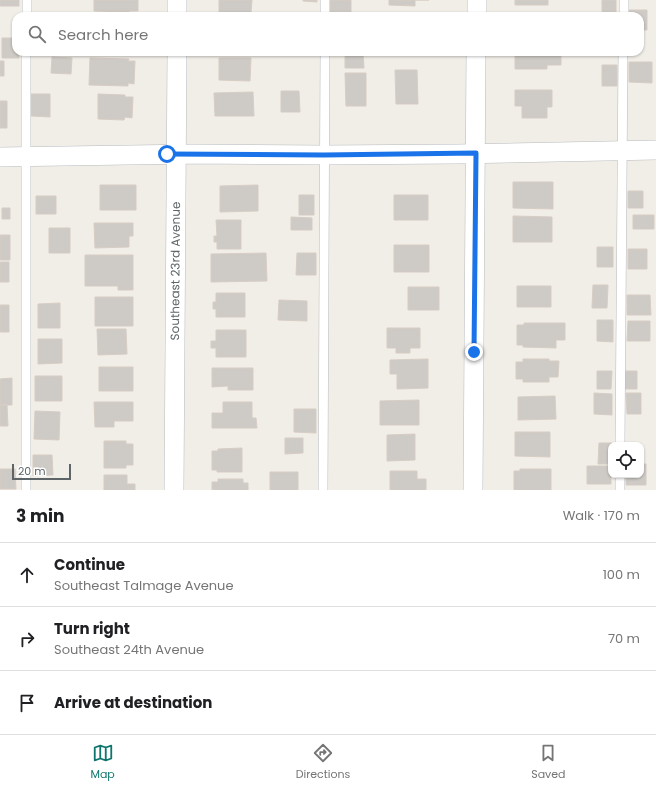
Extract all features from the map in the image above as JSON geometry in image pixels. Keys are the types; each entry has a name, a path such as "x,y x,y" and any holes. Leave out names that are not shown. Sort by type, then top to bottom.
{"street":[{"path":"177,0 177,12"},
{"path":"477,0 477,12"},
{"name":"Southeast 23rd Avenue","path":"174,490 177,56"},
{"path":"473,490 476,56"},
{"path":"0,157 177,154 324,155 656,150"}],"lane":[{"path":"27,0 27,12"},
{"path":"325,12 326,0"},
{"path":"624,0 624,12"},
{"path":"26,56 26,490"},
{"path":"323,490 325,56"},
{"path":"620,442 623,56"},
{"path":"620,478 620,490"}],"building":[{"path":"0,0 19,0 19,6 0,6"},
{"path":"94,0 138,0 138,11 94,11"},
{"path":"219,0 252,0 251,12 219,12"},
{"path":"317,0 317,2 303,1"},
{"path":"330,0 351,0 351,12 330,12"},
{"path":"389,0 415,0 415,6 389,5"},
{"path":"515,0 548,0 548,5 515,5"},
{"path":"602,0 616,0 616,12 602,12"},
{"path":"628,10 647,10 647,30 644,30 644,12 628,12"},
{"path":"2,38 12,38 12,56 19,56 19,58 2,58"},
{"path":"345,56 363,56 364,68 345,68"},
{"path":"515,56 561,56 561,65 547,65 547,69 515,69"},
{"path":"52,57 72,58 71,74 51,73"},
{"path":"90,58 129,59 128,61 135,61 134,84 128,83 128,86 89,85"},
{"path":"219,58 251,58 250,81 219,80"},
{"path":"0,61 4,61 4,76 0,76"},
{"path":"629,62 652,62 652,83 629,82"},
{"path":"602,65 617,65 617,86 602,86"},
{"path":"395,70 417,70 418,104 396,104"},
{"path":"345,73 366,73 366,106 346,106"},
{"path":"515,90 552,90 552,107 547,107 547,118 522,118 522,106 515,106"},
{"path":"281,91 299,91 300,112 281,112"},
{"path":"253,92 254,116 215,116 214,93"},
{"path":"31,94 50,94 50,117 31,116"},
{"path":"98,94 125,95 125,97 133,97 132,118 125,117 124,120 98,119"},
{"path":"0,101 7,101 7,128 0,128"},
{"path":"513,182 553,182 553,209 513,208"},
{"path":"100,185 136,185 136,210 100,210"},
{"path":"258,185 258,211 220,212 220,186"},
{"path":"628,191 643,191 643,208 628,208"},
{"path":"299,195 314,195 314,215 299,215"},
{"path":"394,195 428,195 428,220 394,220"},
{"path":"36,196 56,196 56,214 36,214"},
{"path":"2,208 10,208 10,219 2,219"},
{"path":"633,215 654,215 654,229 633,229"},
{"path":"513,216 552,217 552,242 513,242"},
{"path":"291,217 312,218 312,230 291,230"},
{"path":"216,220 241,220 241,249 217,249 217,242 214,242 214,236 217,236"},
{"path":"94,223 133,223 133,236 129,236 129,247 95,248"},
{"path":"49,228 70,228 70,253 49,253"},
{"path":"0,235 10,235 10,260 0,260"},
{"path":"394,245 429,245 429,272 394,272"},
{"path":"597,247 613,247 613,267 597,267"},
{"path":"628,249 647,249 647,269 628,269"},
{"path":"266,253 267,281 211,282 211,254"},
{"path":"297,253 316,253 316,275 296,275"},
{"path":"85,255 133,255 133,290 118,290 118,286 85,286"},
{"path":"0,262 9,262 9,282 0,282"},
{"path":"593,285 608,285 607,308 592,308"},
{"path":"517,286 551,286 551,307 517,307"},
{"path":"408,287 439,287 439,310 408,310"},
{"path":"216,293 245,293 245,317 216,317 216,309 213,309 213,302 216,302"},
{"path":"627,295 650,295 651,315 627,315"},
{"path":"95,297 133,297 133,326 95,326"},
{"path":"279,300 307,301 307,321 278,320"},
{"path":"60,303 60,328 38,328 38,304"},
{"path":"0,305 9,305 9,332 0,332"},
{"path":"597,320 613,320 613,342 597,341"},
{"path":"628,321 650,321 650,341 627,341"},
{"path":"524,323 565,323 565,340 556,340 556,348 523,347 523,345 517,345 517,325 524,325"},
{"path":"387,328 420,328 420,348 410,348 410,353 396,353 396,348 387,348"},
{"path":"97,329 126,329 127,354 98,355"},
{"path":"216,330 246,330 246,357 216,357 216,348 211,348 211,341 216,341"},
{"path":"38,339 62,339 62,363 38,364"},
{"path":"428,359 428,388 397,389 397,374 390,374 390,360"},
{"path":"523,359 549,359 549,361 559,361 558,377 549,377 549,382 523,382 523,379 516,379 516,362 523,362"},
{"path":"99,367 133,367 133,391 99,391"},
{"path":"212,368 253,368 253,390 228,390 228,386 212,387"},
{"path":"597,371 612,371 611,389 597,389"},
{"path":"625,371 637,371 637,389 625,389"},
{"path":"35,376 62,376 62,401 35,401"},
{"path":"12,378 12,405 0,405 0,379"},
{"path":"594,393 612,394 612,415 594,414"},
{"path":"626,393 641,393 641,414 627,414"},
{"path":"555,396 556,419 518,420 518,397"},
{"path":"419,400 419,425 380,425 380,401"},
{"path":"94,402 133,402 133,421 114,421 114,427 95,427"},
{"path":"223,402 252,402 252,418 256,418 257,428 212,428 212,413 223,413"},
{"path":"0,405 7,405 8,426 0,426"},
{"path":"294,409 316,409 316,433 294,432"},
{"path":"35,411 60,412 59,440 34,439"},
{"path":"515,432 550,432 550,457 515,456"},
{"path":"415,434 415,460 387,461 387,435"},
{"path":"285,438 303,438 303,453 285,454"},
{"path":"104,441 126,441 126,444 133,444 133,465 126,465 126,468 104,468"},
{"path":"599,443 608,443 608,464 598,464"},
{"path":"242,448 242,472 217,472 217,470 212,470 212,451 218,451 218,449"},
{"path":"33,455 52,455 53,475 33,476"},
{"path":"644,464 646,464 646,485 626,485 626,478 644,478"},
{"path":"587,466 608,466 608,478 611,478 611,484 587,484"},
{"path":"0,469 15,469 16,489 0,489"},
{"path":"520,469 551,469 551,490 514,490 514,471 520,471"},
{"path":"390,471 417,471 417,479 426,479 426,490 390,490"},
{"path":"270,472 298,472 298,490 270,490"},
{"path":"104,475 127,475 127,484 135,484 135,490 104,490"},
{"path":"218,479 243,479 243,483 248,483 248,490 212,490 212,482 218,482"}],"route":[{"path":"167,154 324,155 476,153 474,352"}]}
